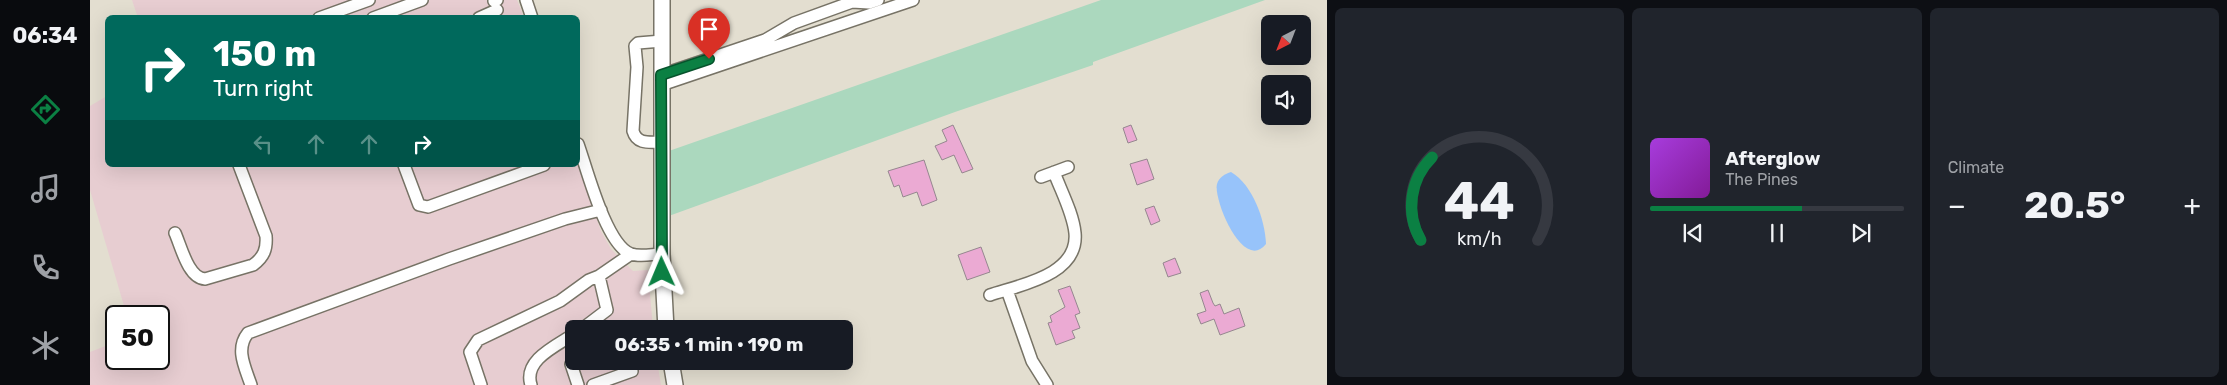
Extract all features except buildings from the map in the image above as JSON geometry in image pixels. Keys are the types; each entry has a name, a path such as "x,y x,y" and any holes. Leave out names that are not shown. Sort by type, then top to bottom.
{"main road":[{"path":"662,0 662,254 666,320"},
{"path":"672,370 675,385"}],"street":[{"path":"328,15 370,0"},
{"path":"381,15 422,0"},
{"path":"526,0 531,15"},
{"path":"661,80 765,40 794,23 852,2 869,3 878,0"},
{"path":"661,80 913,0"},
{"path":"483,15 496,6"},
{"path":"662,41 638,43 635,46 637,67 633,131 637,140 642,142 662,142"},
{"path":"580,155 608,229 619,246 631,254 662,254"},
{"path":"1040,177 1068,166"},
{"path":"175,232 193,272 200,279 253,265 259,261 267,246 266,236 240,167"},
{"path":"405,167 419,205 428,207 538,167"},
{"path":"990,295 1056,271 1072,252 1075,234 1073,225 1054,172"},
{"path":"251,385 240,355 244,339 248,333 449,259 565,219 601,210"},
{"path":"481,385 470,352 478,340 560,301 589,280 599,276 631,254"},
{"path":"594,320 607,310 599,276"},
{"path":"1007,290 1032,361 1047,385"},
{"path":"531,385 529,378 534,362 565,340"},
{"path":"573,370 578,385"},
{"path":"593,385 632,370"}],"shaded area":[{"path":"132,0 517,0 523,15 137,15"},
{"path":"105,97 105,167 579,167 601,231 611,249 633,271 648,270 652,320 565,320 565,370 658,370 661,385 90,385 90,352 105,346 105,370 170,370 170,305 124,305 90,190 90,106"}],"green space":[{"path":"1101,0 1265,0 1093,62 1093,65 955,112 666,217 666,152"}],"water":[{"path":"1231,172 1246,185 1260,214 1266,244 1257,250 1248,249 1239,242 1231,230 1220,204 1217,184 1219,179"}],"route":[{"path":"662,272 661,75 709,59"}]}
